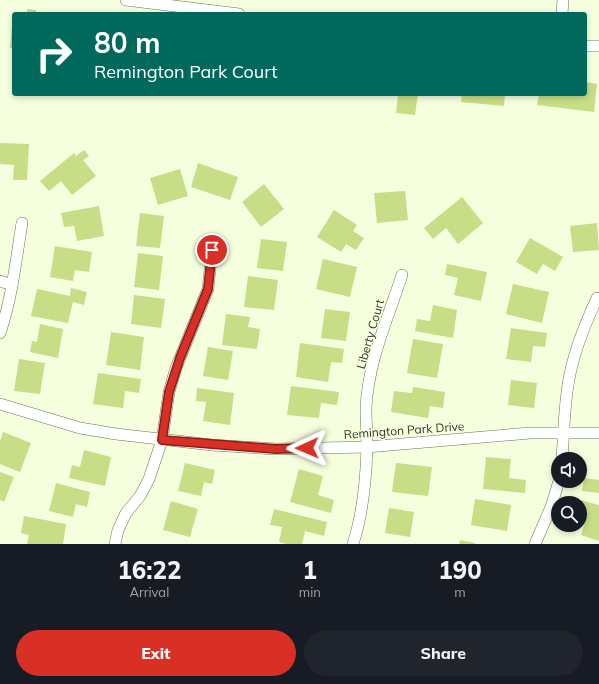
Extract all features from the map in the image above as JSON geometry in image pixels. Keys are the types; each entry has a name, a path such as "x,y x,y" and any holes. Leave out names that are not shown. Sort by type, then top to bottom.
{"street":[{"path":"126,0 223,12"},
{"path":"562,12 563,0"},
{"path":"587,46 599,46"},
{"path":"0,333 6,316 22,223"},
{"path":"116,544 118,530 126,513 140,496 149,479 162,440 170,386 188,336 208,289 212,250"},
{"name":"Liberty Court","path":"353,544 362,512 366,484 366,407 376,354 402,275"},
{"path":"0,281 12,285"},
{"path":"563,452 565,399 574,357 584,328 597,298"},
{"name":"Remington Park Drive","path":"0,404 80,428 162,440 276,449 367,447 530,433 599,433"},
{"path":"536,544 557,488"}],"building":[{"path":"27,9 36,10 36,12 27,12"},
{"path":"12,25 12,48 10,48"},
{"path":"587,82 597,84 594,112 537,105 539,96 587,96"},
{"path":"398,96 418,96 415,115 396,113"},
{"path":"462,96 505,96 504,106 461,102"},
{"path":"0,143 29,144 27,180 13,180 14,165 0,164"},
{"path":"84,150 89,156 83,160 96,176 72,195 61,181 49,191 40,181 74,153 76,156"},
{"path":"198,163 238,177 230,200 191,187"},
{"path":"180,169 188,196 158,205 150,178"},
{"path":"264,184 284,209 261,227 242,202"},
{"path":"405,191 408,220 377,223 374,193"},
{"path":"462,197 483,223 458,244 446,228 433,239 424,228"},
{"path":"99,206 104,236 77,241 74,226 64,227 61,213"},
{"path":"334,210 357,225 353,231 364,238 356,250 346,244 341,252 317,237"},
{"path":"140,213 164,216 160,248 136,246"},
{"path":"597,223 599,250 573,252 570,226"},
{"path":"530,238 563,257 555,271 543,264 537,274 516,262"},
{"path":"261,239 287,242 283,271 257,268"},
{"path":"55,246 92,252 89,272 75,270 73,281 50,277"},
{"path":"138,253 163,256 159,290 134,287"},
{"path":"323,259 357,267 350,297 316,289"},
{"path":"447,264 487,272 481,301 454,295 458,278 445,275"},
{"path":"248,276 278,280 274,310 244,307"},
{"path":"513,284 549,292 542,323 506,314"},
{"path":"71,288 87,292 84,305 73,302 68,323 31,316 37,289 70,296"},
{"path":"134,295 165,299 161,328 131,324"},
{"path":"433,305 457,310 453,338 415,331 417,319 430,321"},
{"path":"325,309 350,312 346,341 321,338"},
{"path":"226,314 250,317 248,327 260,329 257,349 222,345"},
{"path":"40,324 63,329 58,358 30,352 32,341 37,342"},
{"path":"511,328 547,333 545,347 533,346 531,362 506,359"},
{"path":"111,332 144,337 140,370 106,365"},
{"path":"413,339 443,344 437,378 407,373"},
{"path":"300,343 344,349 342,363 331,362 328,382 296,377"},
{"path":"208,347 233,351 228,380 203,376"},
{"path":"19,359 45,363 40,394 14,391"},
{"path":"98,373 141,379 139,393 125,391 123,408 93,404"},
{"path":"511,380 537,383 534,408 508,405"},
{"path":"291,386 339,392 337,405 321,403 319,418 287,415"},
{"path":"413,387 445,392 443,408 430,406 428,418 391,412 394,391 412,393"},
{"path":"197,388 234,393 230,425 203,421 206,402 196,401"},
{"path":"3,432 31,443 20,472 0,464 0,441"},
{"path":"84,450 111,457 105,486 69,478 72,465 80,467"},
{"path":"486,457 511,459 509,478 526,480 525,493 483,489"},
{"path":"185,463 215,470 212,484 204,482 201,496 178,491"},
{"path":"396,463 432,467 428,496 392,492"},
{"path":"299,469 323,476 318,495 334,500 331,513 290,502"},
{"path":"0,472 14,477 4,502 0,500"},
{"path":"587,478 599,480 599,493 582,491 582,488 587,488"},
{"path":"56,483 90,492 87,507 76,504 73,517 49,511"},
{"path":"475,499 511,505 507,531 471,525"},
{"path":"171,501 198,509 190,537 163,530"},
{"path":"587,502 599,505 599,541 581,535 582,532 587,532"},
{"path":"389,508 414,512 410,537 385,533"},
{"path":"274,509 327,522 324,536 305,531 302,544 286,544 279,542 282,527 270,525"},
{"path":"24,516 66,524 63,544 27,544 29,535 21,533"},
{"path":"460,540 475,543 475,544 459,544"}],"route":[{"path":"212,250 208,289 176,368 169,392 162,440 276,449 307,448"}]}
